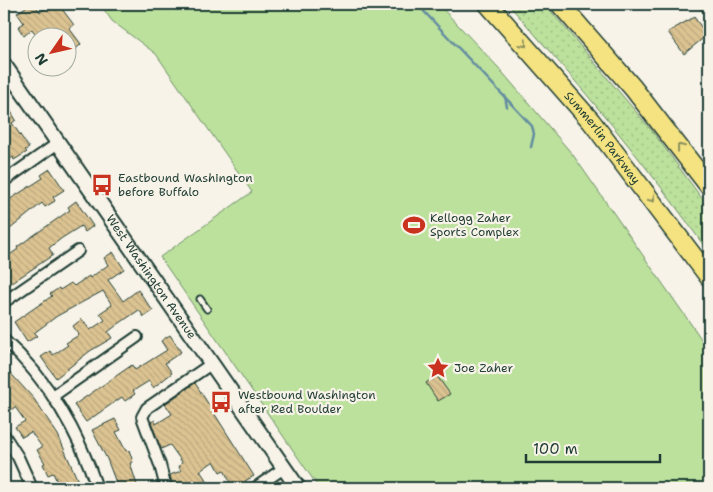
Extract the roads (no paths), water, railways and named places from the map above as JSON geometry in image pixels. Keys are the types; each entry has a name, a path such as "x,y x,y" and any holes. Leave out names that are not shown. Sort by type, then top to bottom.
{"highway":[{"name":"Summerlin Parkway","path":"488,4 591,121 709,277"},
{"path":"560,4 612,63"},
{"path":"570,4 612,63 709,186"}],"main road":[{"name":"West Washington Avenue","path":"4,65 298,488"}],"street":[{"path":"4,181 58,143"},
{"path":"4,302 78,251"},
{"path":"52,396 137,337"},
{"path":"4,340 52,396 78,440 97,488"},
{"path":"166,488 142,417 147,408 211,364"},
{"path":"4,435 18,457 32,488"},
{"path":"255,488 284,468"}],"lane":[{"path":"200,299 207,309"}],"waterway":[{"path":"417,4 532,126 534,134 531,147"},
{"path":"505,96 507,107"}],"place":[{"name":"Eastbound Washington before Buffalo","path":"102,185"},
{"name":"Kellogg Zaher Sports Complex","path":"414,225"},
{"name":"Joe Zaher","path":"438,368"},
{"name":"Westbound Washington after Red Boulder","path":"221,402"}]}
